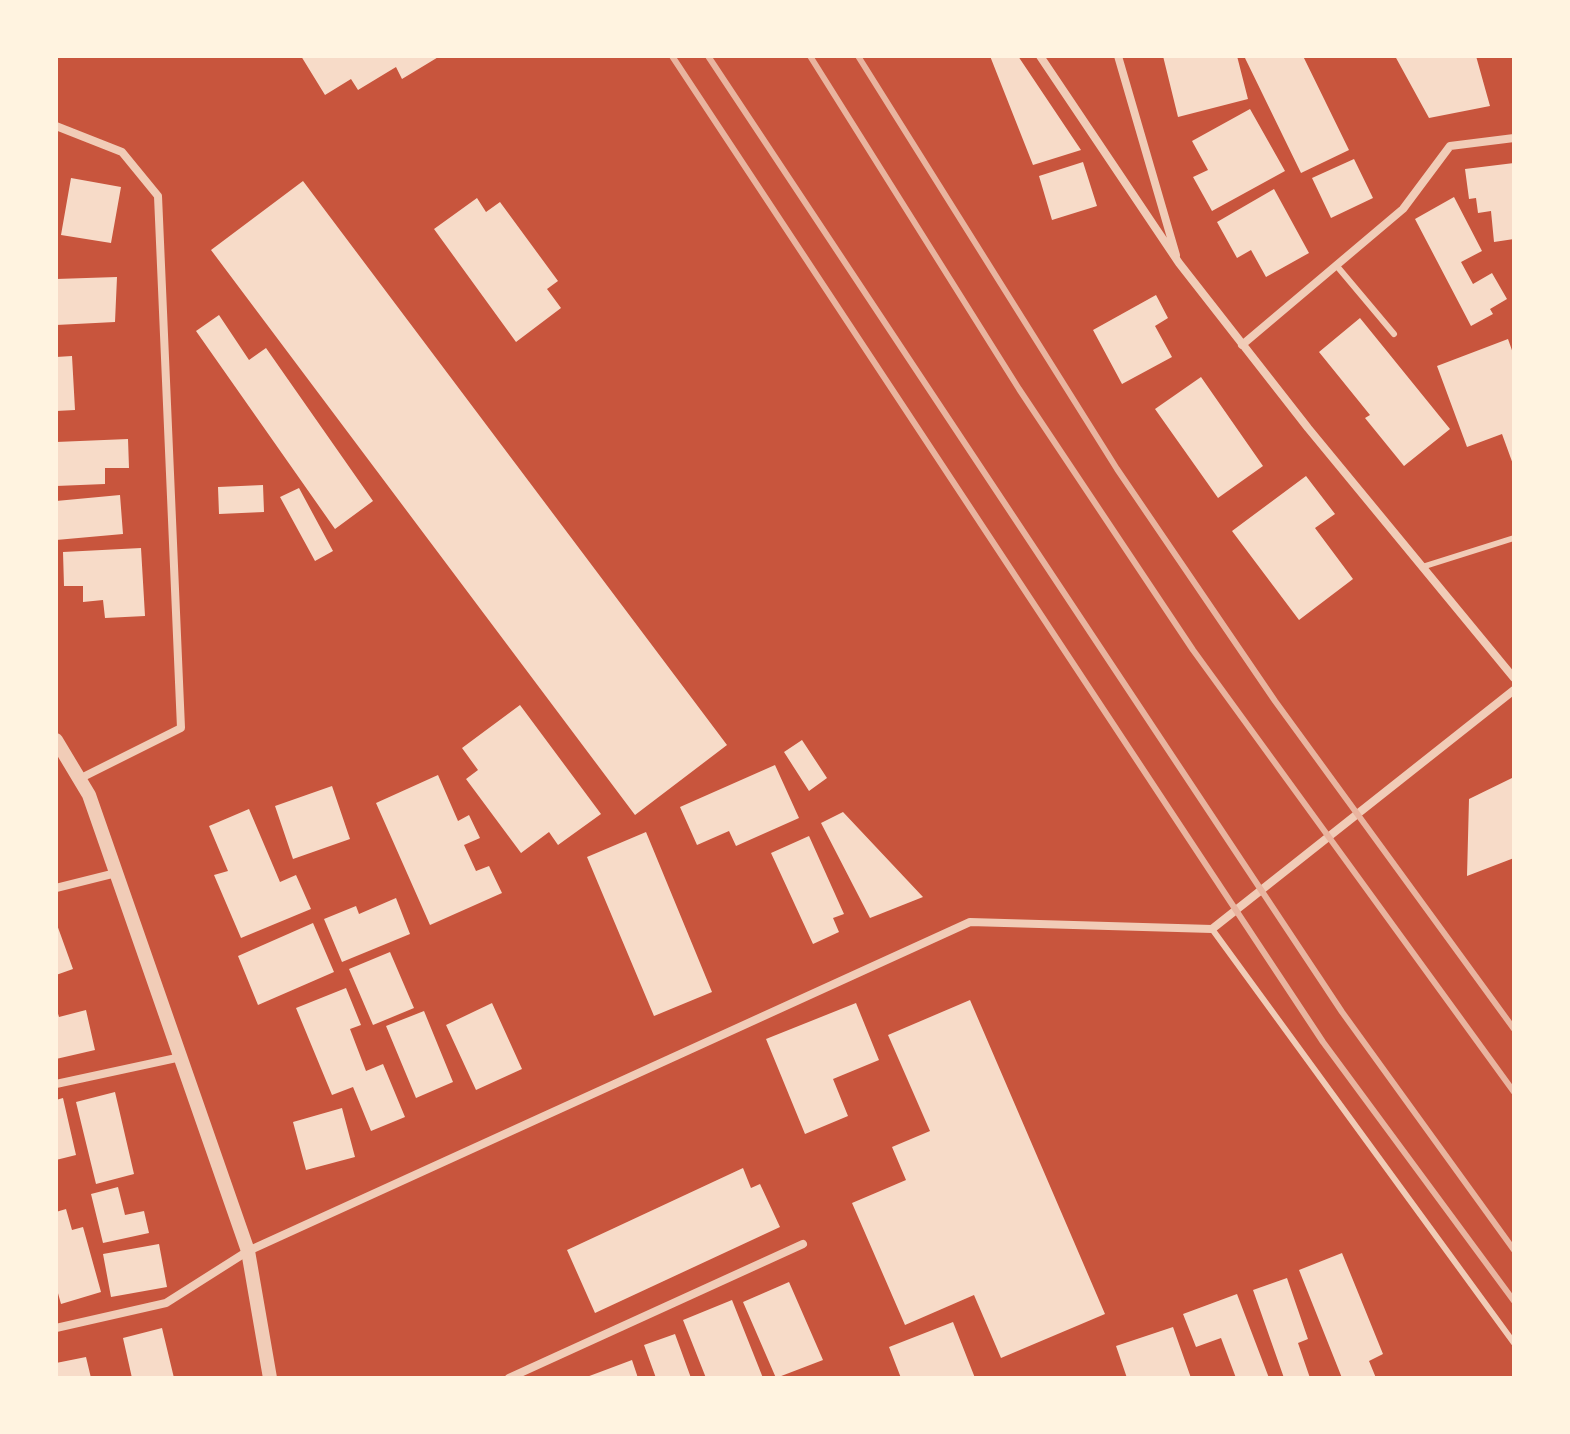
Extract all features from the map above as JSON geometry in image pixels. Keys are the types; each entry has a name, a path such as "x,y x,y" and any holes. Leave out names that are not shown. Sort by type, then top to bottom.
{"street":[{"path":"1040,56 1179,263 1242,345 1514,678"},
{"path":"1118,56 1179,263"},
{"path":"56,126 122,152 158,196 181,728 79,779"},
{"path":"1242,345 1403,209 1450,146 1514,138"},
{"path":"56,1328 166,1303 248,1251 970,922 1212,929 1514,690"},
{"path":"56,740 89,795 248,1251 270,1378"},
{"path":"56,888 116,873"},
{"path":"56,1084 181,1057"},
{"path":"509,1378 803,1244"}],"lane":[{"path":"1336,265 1394,334"},
{"path":"1422,567 1514,538"},
{"path":"1212,929 1514,1343"}],"building":[{"path":"301,56 440,56 402,79 396,67 358,90 351,79 325,95"},
{"path":"990,56 1018,56 1081,150 1033,165"},
{"path":"1163,56 1237,56 1248,99 1178,117"},
{"path":"1303,56 1349,150 1301,173 1245,58"},
{"path":"1395,56 1476,56 1490,106 1429,118"},
{"path":"1250,109 1285,171 1212,211 1193,177 1208,170 1192,141"},
{"path":"1354,159 1373,198 1331,218 1312,178"},
{"path":"1083,162 1097,206 1052,220 1039,176"},
{"path":"1514,163 1514,239 1494,242 1491,211 1478,213 1476,198 1469,199 1465,169"},
{"path":"71,178 121,187 111,243 61,235"},
{"path":"303,181 727,745 635,815 211,250"},
{"path":"1274,189 1309,253 1266,277 1251,250 1237,258 1217,222"},
{"path":"1454,197 1482,251 1461,262 1473,284 1492,273 1507,299 1490,309 1493,314 1471,326 1415,219"},
{"path":"477,198 486,212 500,202 558,281 547,289 561,308 516,342 434,229"},
{"path":"117,277 115,322 56,325 56,279"},
{"path":"1156,295 1168,318 1155,326 1172,357 1122,384 1093,330"},
{"path":"219,315 249,360 266,348 373,501 335,529 196,331"},
{"path":"1360,318 1450,429 1404,466 1365,418 1370,415 1319,352"},
{"path":"1508,339 1514,356 1514,467 1502,434 1467,447 1437,366"},
{"path":"72,356 75,410 56,411 56,357"},
{"path":"1201,377 1263,466 1218,498 1155,409"},
{"path":"128,439 129,468 105,468 105,484 56,486 56,442"},
{"path":"1306,476 1335,514 1315,528 1353,579 1299,620 1232,531"},
{"path":"263,485 264,512 219,514 218,487"},
{"path":"299,488 333,551 315,561 280,497"},
{"path":"120,495 123,534 56,540 56,501"},
{"path":"141,548 145,616 105,618 103,600 83,602 83,586 64,586 63,552"},
{"path":"520,705 601,814 558,845 549,832 521,853 466,779 478,770 462,748"},
{"path":"802,740 827,778 809,791 784,752"},
{"path":"775,765 799,818 736,846 729,831 697,845 680,807"},
{"path":"438,775 458,821 469,815 480,838 464,845 476,871 489,866 502,893 430,925 376,803"},
{"path":"1512,778 1514,858 1467,876 1469,799"},
{"path":"332,786 350,839 293,859 275,806"},
{"path":"249,809 280,882 296,875 311,909 241,938 214,875 228,871 209,826"},
{"path":"843,812 923,897 870,918 821,823"},
{"path":"646,832 712,992 654,1016 587,857"},
{"path":"809,836 844,914 833,918 839,932 813,944 771,853"},
{"path":"396,898 410,934 342,962 324,919 356,906 359,914"},
{"path":"56,922 73,969 56,975"},
{"path":"313,923 334,972 258,1005 238,956"},
{"path":"390,952 414,1008 373,1025 349,969"},
{"path":"346,988 361,1025 350,1029 366,1071 383,1064 405,1117 371,1131 353,1087 332,1095 296,1008"},
{"path":"970,1000 1105,1314 1001,1358 974,1295 905,1325 852,1203 906,1180 892,1147 930,1131 888,1035"},
{"path":"492,1003 522,1069 476,1090 446,1025"},
{"path":"856,1003 879,1060 833,1079 848,1116 805,1134 766,1039"},
{"path":"56,1007 59,1017 86,1010 95,1050 56,1059"},
{"path":"424,1011 453,1082 416,1098 386,1026"},
{"path":"115,1092 134,1174 96,1184 76,1102"},
{"path":"63,1098 76,1155 56,1160 56,1100"},
{"path":"342,1108 355,1157 306,1170 293,1122"},
{"path":"743,1168 751,1188 760,1184 780,1227 595,1313 567,1250"},
{"path":"118,1187 125,1215 144,1211 149,1233 103,1243 91,1194"},
{"path":"66,1209 72,1230 83,1227 101,1292 61,1304 56,1286 56,1212"},
{"path":"159,1244 167,1287 111,1297 103,1254"},
{"path":"1342,1253 1383,1354 1369,1361 1376,1378 1342,1378 1299,1270"},
{"path":"1287,1278 1308,1339 1298,1343 1310,1378 1284,1378 1253,1290"},
{"path":"789,1282 823,1360 776,1378 743,1302"},
{"path":"1237,1294 1269,1378 1236,1378 1221,1338 1196,1347 1183,1314"},
{"path":"732,1300 763,1378 706,1378 683,1320"},
{"path":"953,1322 975,1378 901,1378 889,1347"},
{"path":"1173,1327 1191,1378 1127,1378 1116,1346"},
{"path":"162,1328 174,1378 132,1378 123,1338"},
{"path":"675,1334 691,1378 656,1378 644,1345"},
{"path":"86,1357 91,1378 56,1378 56,1363"},
{"path":"632,1360 638,1378 584,1378"}],"railway":[{"path":"672,56 1323,1042 1514,1301"},
{"path":"708,56 1342,1012 1514,1250"},
{"path":"810,56 1019,389 1193,650 1514,1092"},
{"path":"858,56 1117,469 1275,701 1514,1029"}]}
